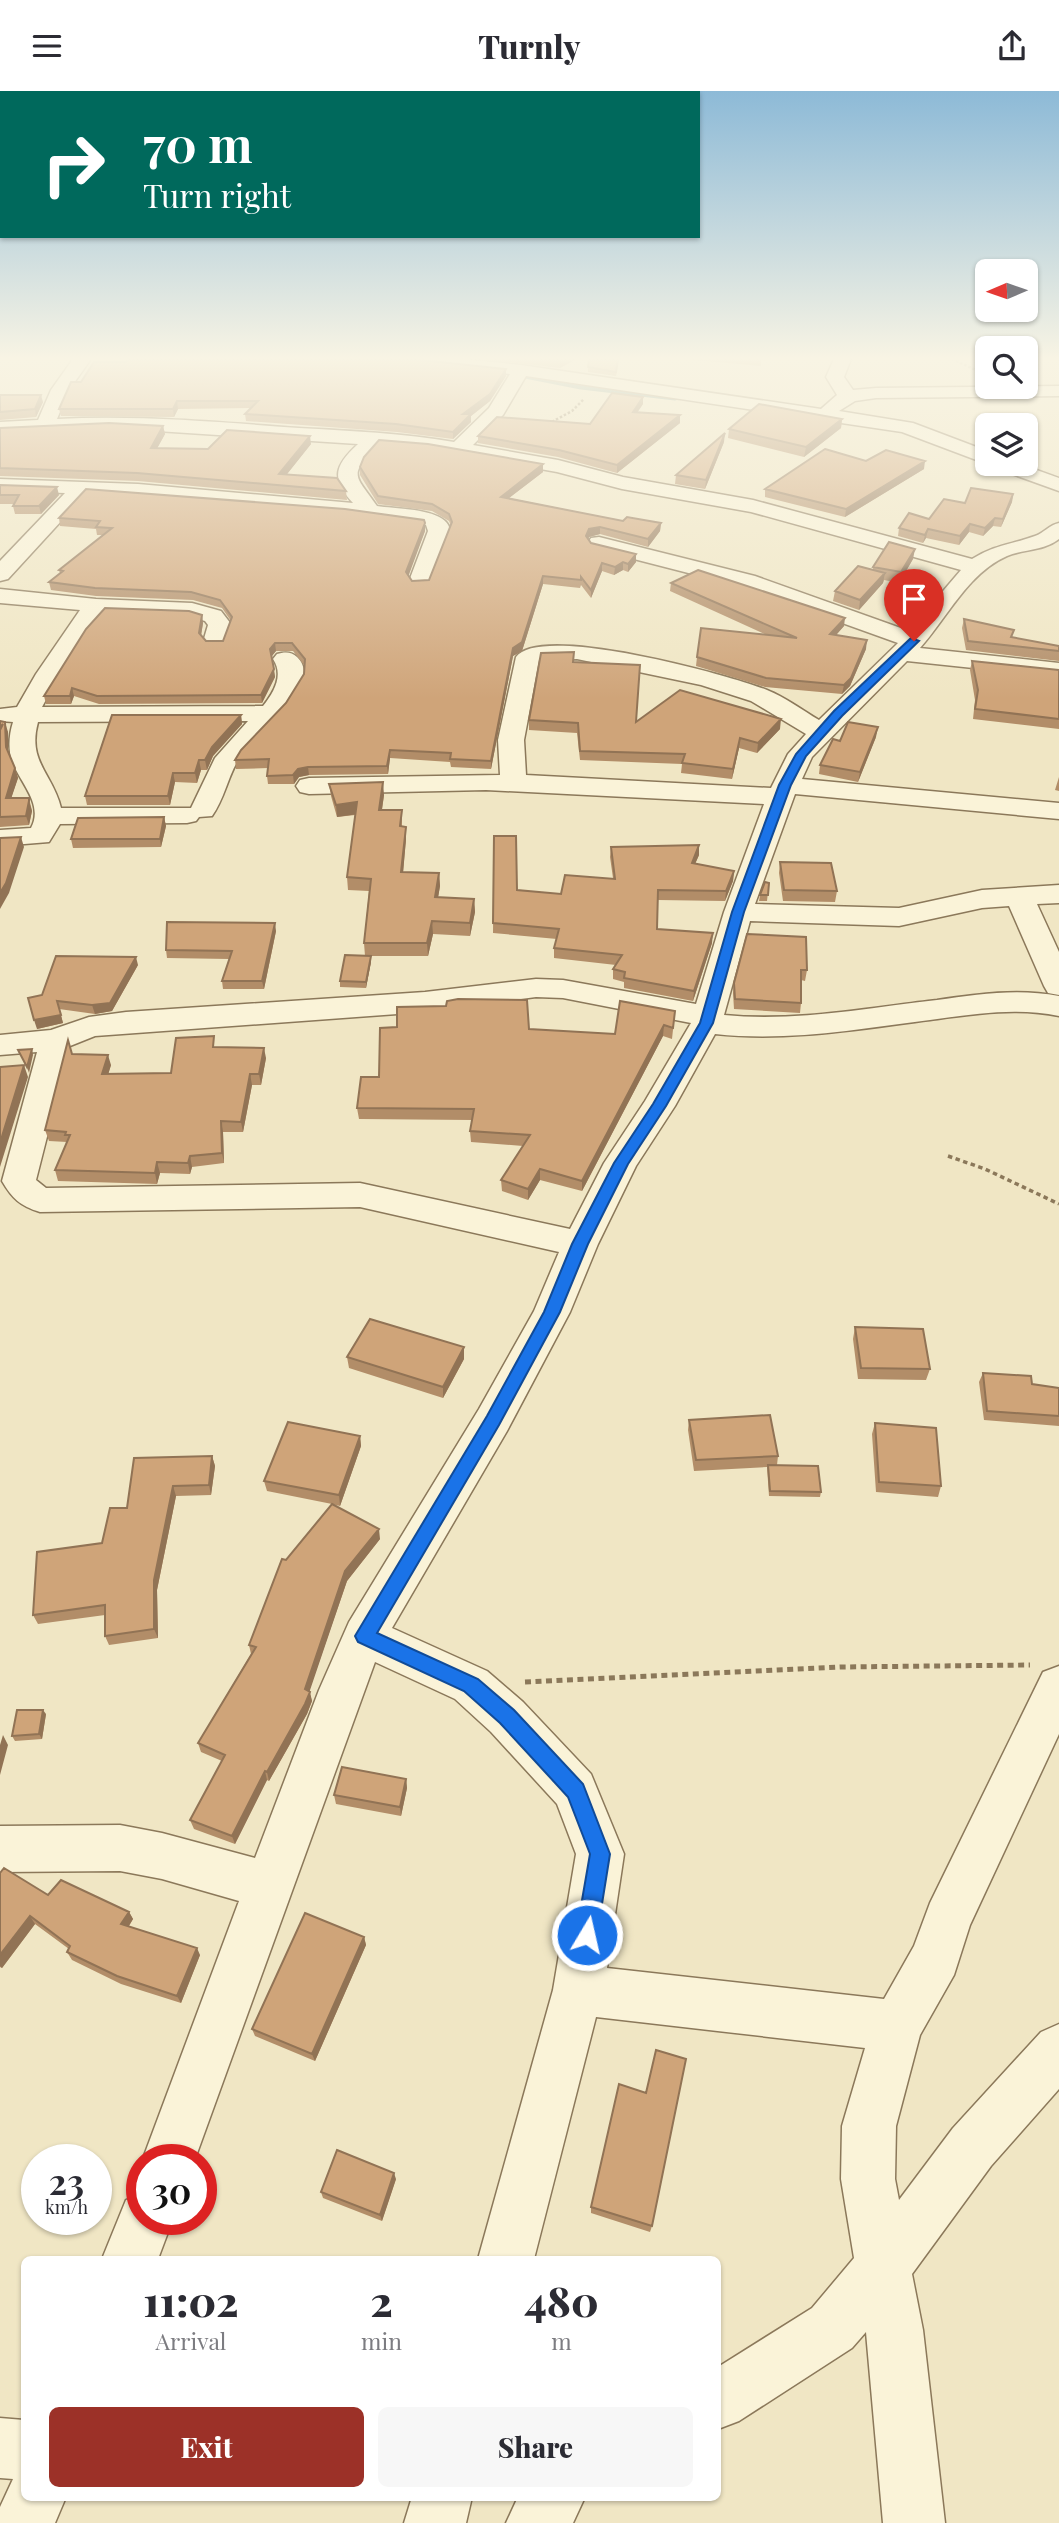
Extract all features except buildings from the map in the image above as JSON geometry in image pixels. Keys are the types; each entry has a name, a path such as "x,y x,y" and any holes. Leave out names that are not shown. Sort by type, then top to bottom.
{"street":[{"path":"347,472 352,489 363,499 369,511"},
{"path":"582,472 622,483 753,506 838,527 864,537 975,567"},
{"path":"1035,476 1059,485"},
{"path":"2,479 369,511 421,518 439,524 439,531 420,581"},
{"path":"0,574 82,487"},
{"path":"174,2144 341,1690 365,1636 493,1420 552,1312 580,1244 621,1163 659,1106 707,1019 738,912 783,791 802,754 908,647 975,567 999,552 1051,539"},
{"path":"599,543 747,581 908,647 1059,670"},
{"path":"0,596 92,606 192,610 213,616 219,624 215,642"},
{"path":"0,838 40,836 45,830 49,816 46,798 22,754 26,714 65,647 91,612 92,606"},
{"path":"515,781 509,765 514,729 527,662 534,653 578,652 707,679 760,696 821,732"},
{"path":"49,816 195,812 229,755 284,694 291,676 289,663 285,659"},
{"path":"0,715 269,713"},
{"path":"309,786 515,781 783,791 1059,811"},
{"path":"738,912 887,918 982,899 1059,894"},
{"path":"1019,895 1059,986"},
{"path":"0,1045 57,1040 89,1027 126,1022 425,1002 537,988 563,989 707,1019 771,1028 992,1003 1034,1002 1059,1006"},
{"path":"57,1040 19,1181 26,1192 40,1200 360,1195 580,1244"},
{"path":"365,1636 471,1685 507,1717 575,1790 600,1854 578,1990 507,2256"},
{"path":"914,2523 884,2266 868,2179 869,2126 897,2026 936,1957 947,1920 1045,1675"},
{"path":"0,1849 120,1848 162,1856 270,1887"},
{"path":"578,1990 897,2026"},
{"path":"721,2398 831,2328 884,2266 972,2147 1059,2050"},
{"path":"131,2256 139,2235"},
{"path":"0,2448 21,2450"},
{"path":"24,2523 34,2501"},
{"path":"435,2523 441,2501"},
{"path":"537,2523 552,2501"}],"path":[{"path":"948,1156 985,1169 1059,1204"},
{"path":"471,1685 920,1663 1045,1675"}],"route":[{"path":"587,1935 600,1854 575,1790 507,1717 471,1685 365,1636 493,1420 552,1312 580,1244 621,1163 685,1064 706,1023 738,912 785,785 802,754 838,713 914,641"}]}
